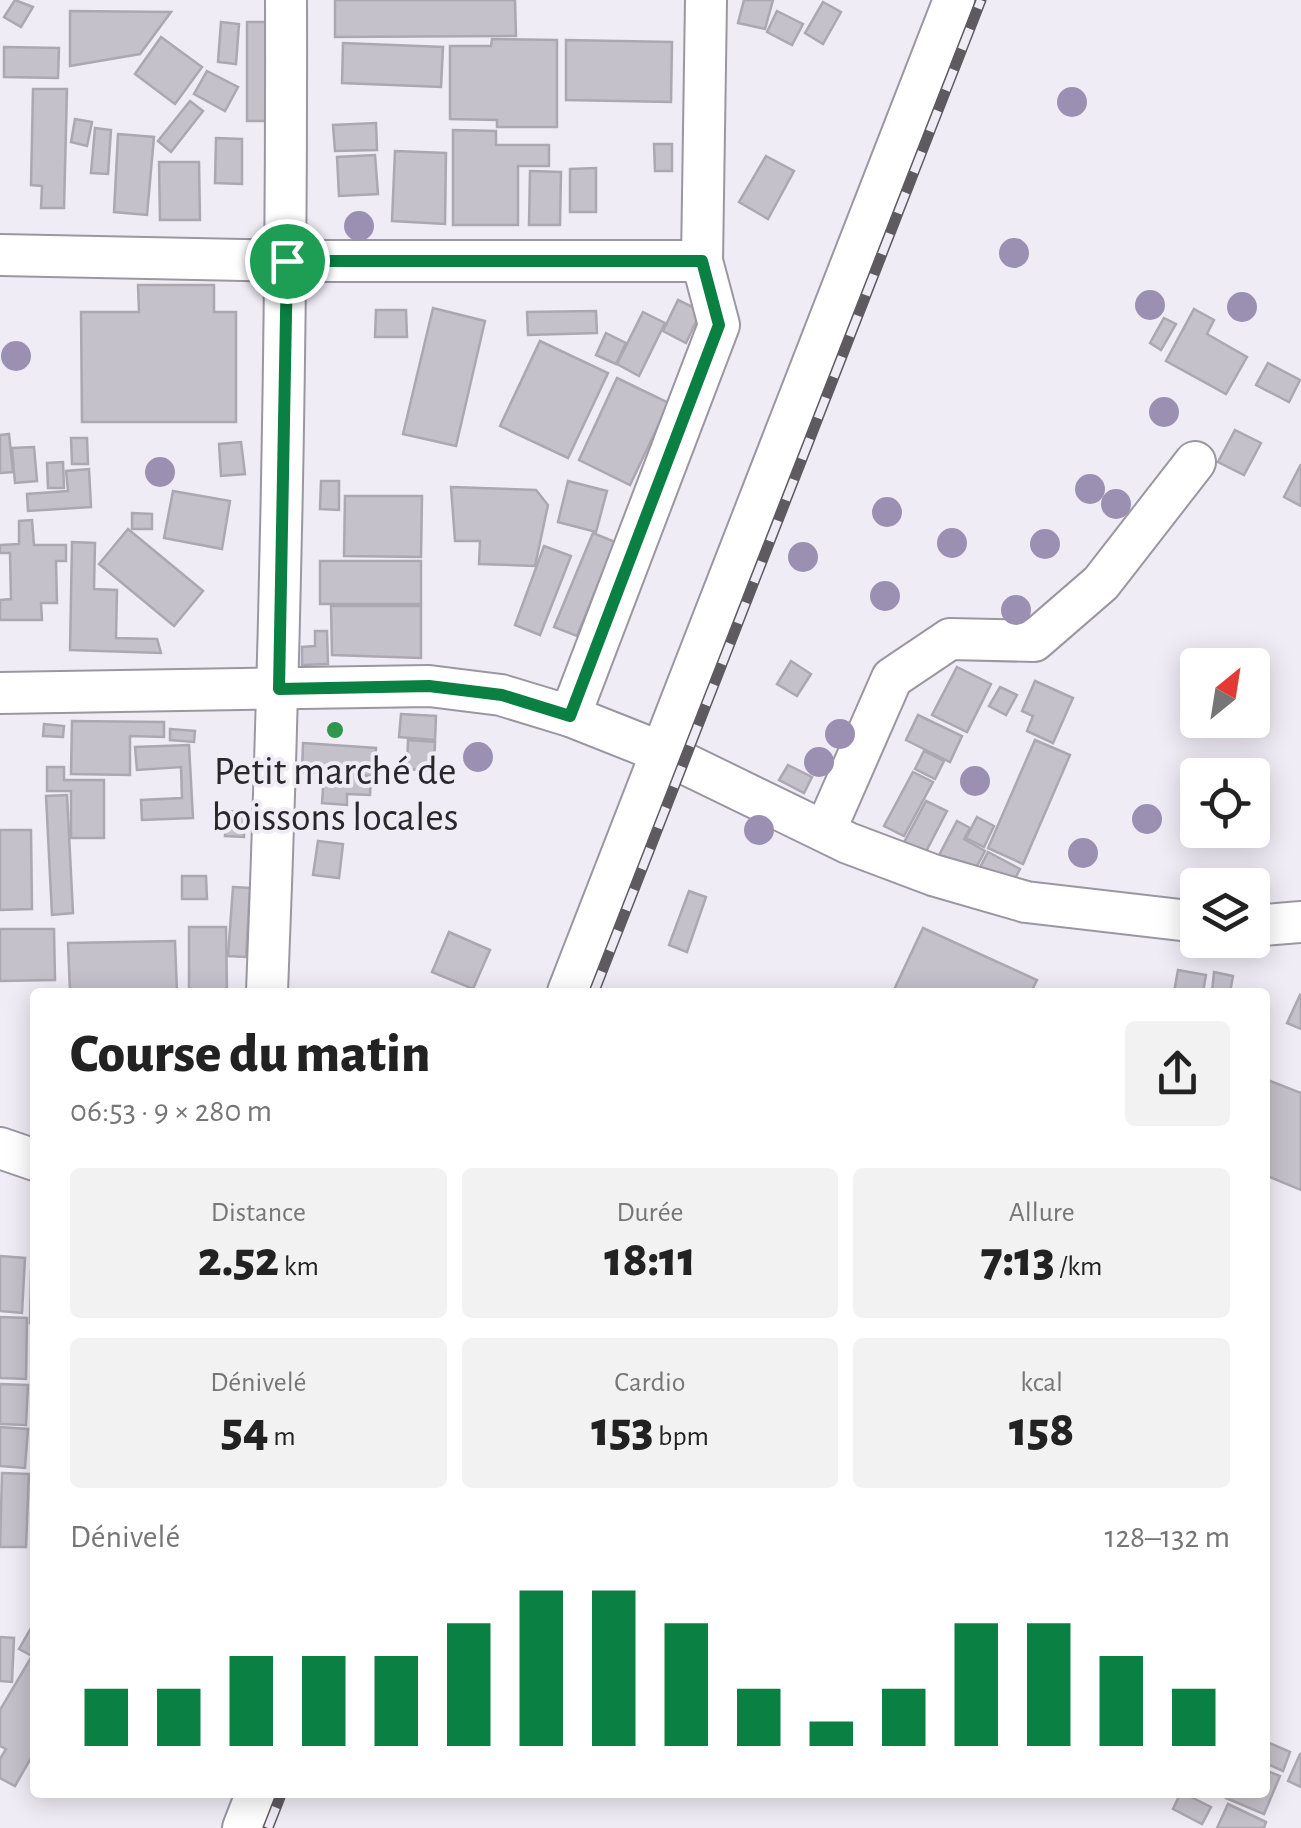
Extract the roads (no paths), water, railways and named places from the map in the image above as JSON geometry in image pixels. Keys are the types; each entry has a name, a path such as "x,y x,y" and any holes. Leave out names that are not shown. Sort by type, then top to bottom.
{"street":[{"path":"266,988 279,689 287,261 286,0"},
{"path":"570,716 719,325 702,261 706,0"},
{"path":"570,988 954,0"},
{"path":"0,256 702,261"},
{"path":"824,830 892,678 950,639 1034,641 1101,583 1195,462"},
{"path":"0,693 429,686 502,695 570,716 661,752 824,830 932,875 1026,902 1180,920"},
{"path":"1270,925 1301,922"},
{"path":"0,1148 30,1158"},
{"path":"243,1828 255,1798"}],"railway":[{"path":"596,988 981,0"},
{"path":"268,1828 280,1798"}],"place":[{"name":"Petit marché de boissons locales","path":"335,730"}]}
